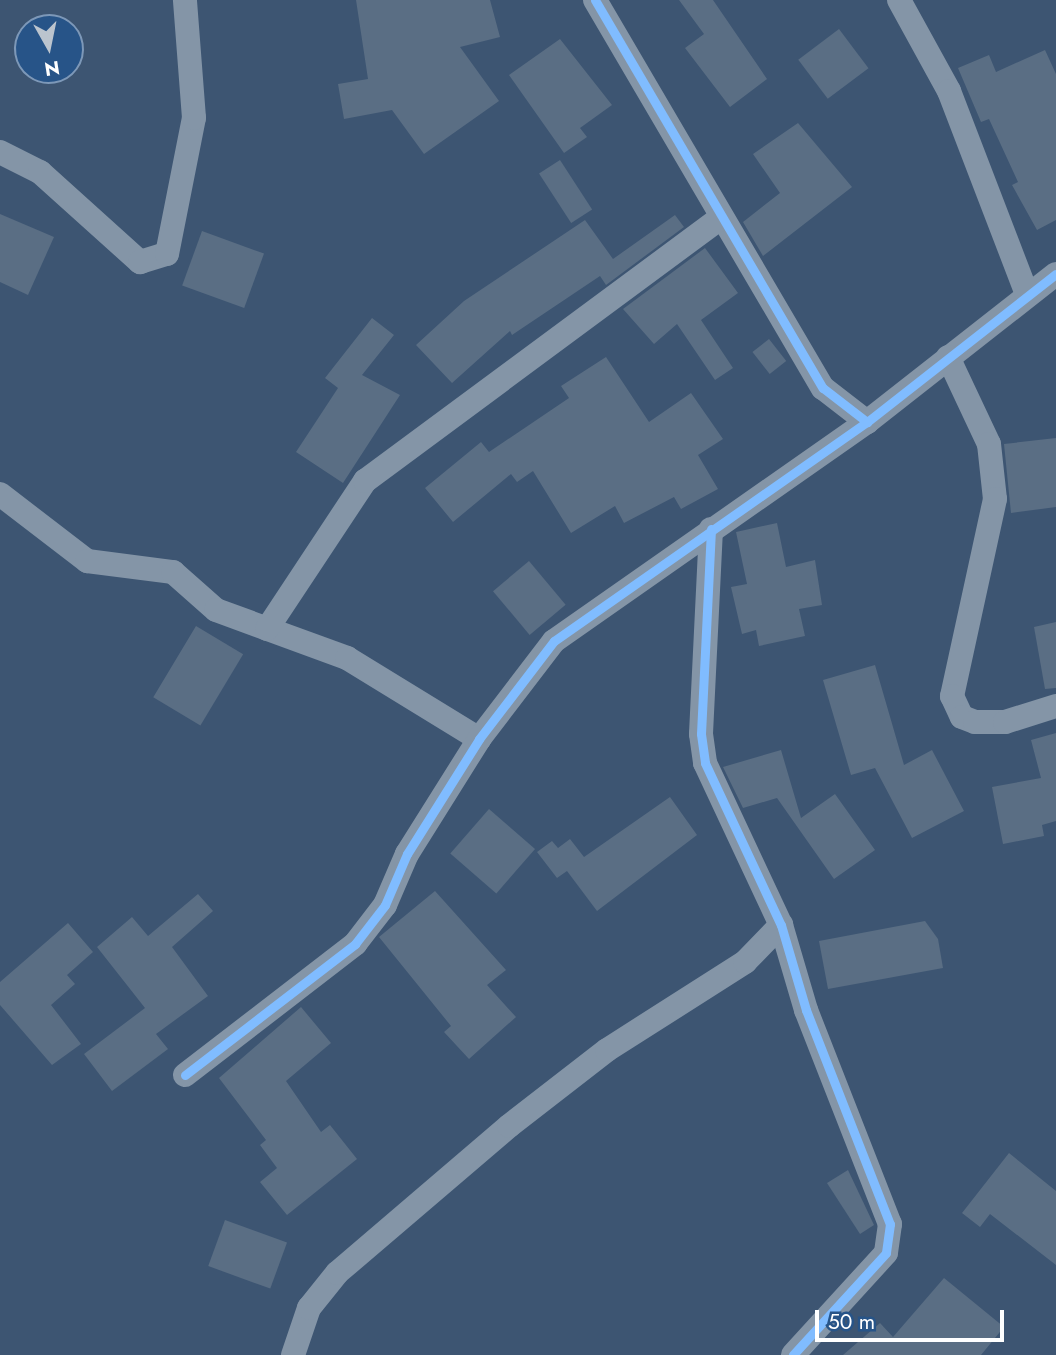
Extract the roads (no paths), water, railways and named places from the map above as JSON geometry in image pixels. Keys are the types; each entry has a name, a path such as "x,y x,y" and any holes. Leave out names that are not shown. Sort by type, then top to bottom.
{"street":[{"path":"0,152 40,172 139,262 167,254 194,118 185,0"},
{"path":"595,0 823,388 867,422"},
{"path":"900,0 949,91 1027,294"},
{"path":"267,629 365,481 721,218"},
{"path":"185,1075 355,944 386,905 407,854 480,739 554,641 867,422 1027,294 1056,274"},
{"path":"948,357 989,444 995,499 952,696 962,717 975,722 1005,722 1056,706"},
{"path":"0,494 87,562 173,572 216,610 347,658 480,739"},
{"path":"711,529 701,734 705,764 782,925 806,1010 890,1224 886,1253 801,1353"},
{"path":"293,1355 309,1308 337,1273 509,1126 607,1050 745,962 782,925"}]}
